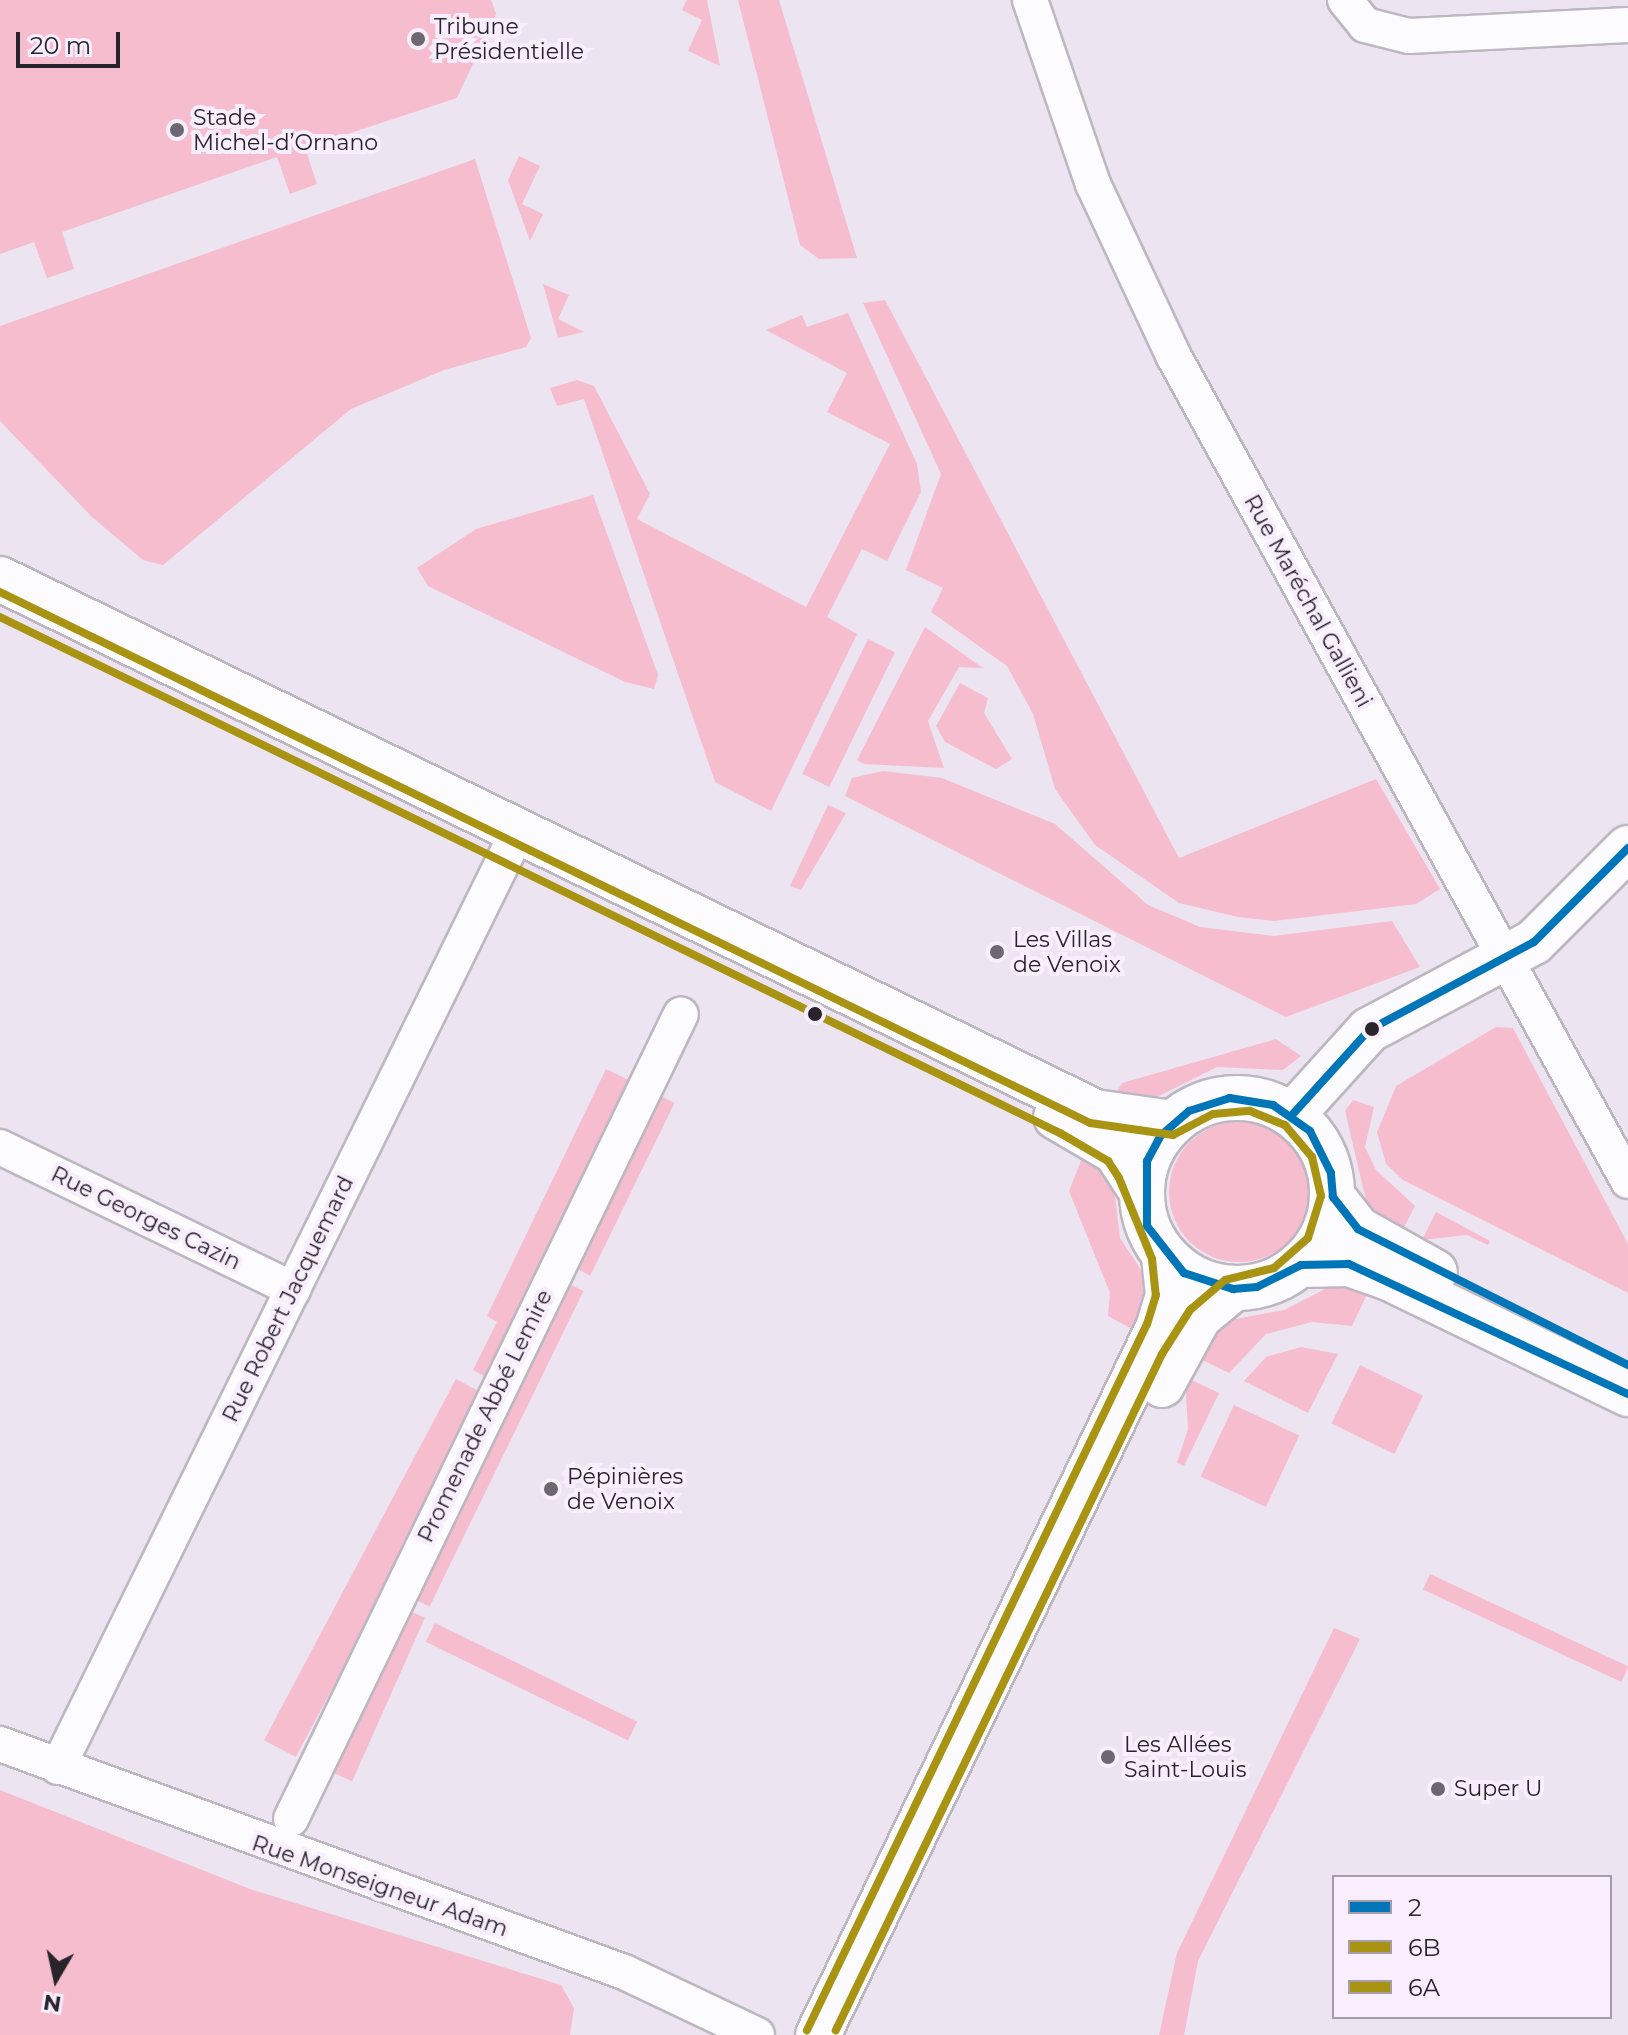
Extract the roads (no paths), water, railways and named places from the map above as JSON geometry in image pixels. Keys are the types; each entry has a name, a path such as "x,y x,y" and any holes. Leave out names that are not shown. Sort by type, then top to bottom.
{"street":[{"name":"Rue Maréchal Gallieni","path":"1030,0 1093,184 1173,355 1628,1181"},
{"path":"1345,0 1365,25 1409,36 1628,25"},
{"path":"0,579 1066,1122 1116,1152 1141,1191"},
{"path":"0,604 1095,1112 1172,1123 1230,1098 1292,1115 1323,1151 1333,1197 1329,1222 1301,1265"},
{"name":"Rue Robert Jacquemard","path":"58,1767 513,840"},
{"path":"1292,1115 1369,1030 1505,961 1554,928 1628,848"},
{"name":"Promenade Abbé Lemire","path":"291,1819 681,1014"},
{"path":"1172,1123 1147,1161 1141,1191 1147,1226 1164,1256 1184,1273 1233,1289 1257,1287 1301,1265 1349,1264 1389,1278 1628,1394"},
{"name":"Rue Georges Cazin","path":"0,1147 293,1289"},
{"path":"1333,1197 1358,1229 1401,1255 1628,1365"},
{"path":"818,2035 1158,1328 1168,1296 1164,1256"},
{"path":"847,2035 1173,1359 1199,1317 1233,1289"},
{"name":"Rue Monseigneur Adam","path":"0,1744 624,1972 757,2035"}],"place":[{"name":"Tribune Présidentielle","path":"418,39"},
{"name":"Stade Michel-d’Ornano","path":"177,130"},
{"name":"Les Villas de Venoix","path":"997,952"},
{"name":"Pépinières de Venoix","path":"551,1489"},
{"name":"Les Allées Saint-Louis","path":"1108,1757"},
{"name":"Super U","path":"1438,1789"}]}
